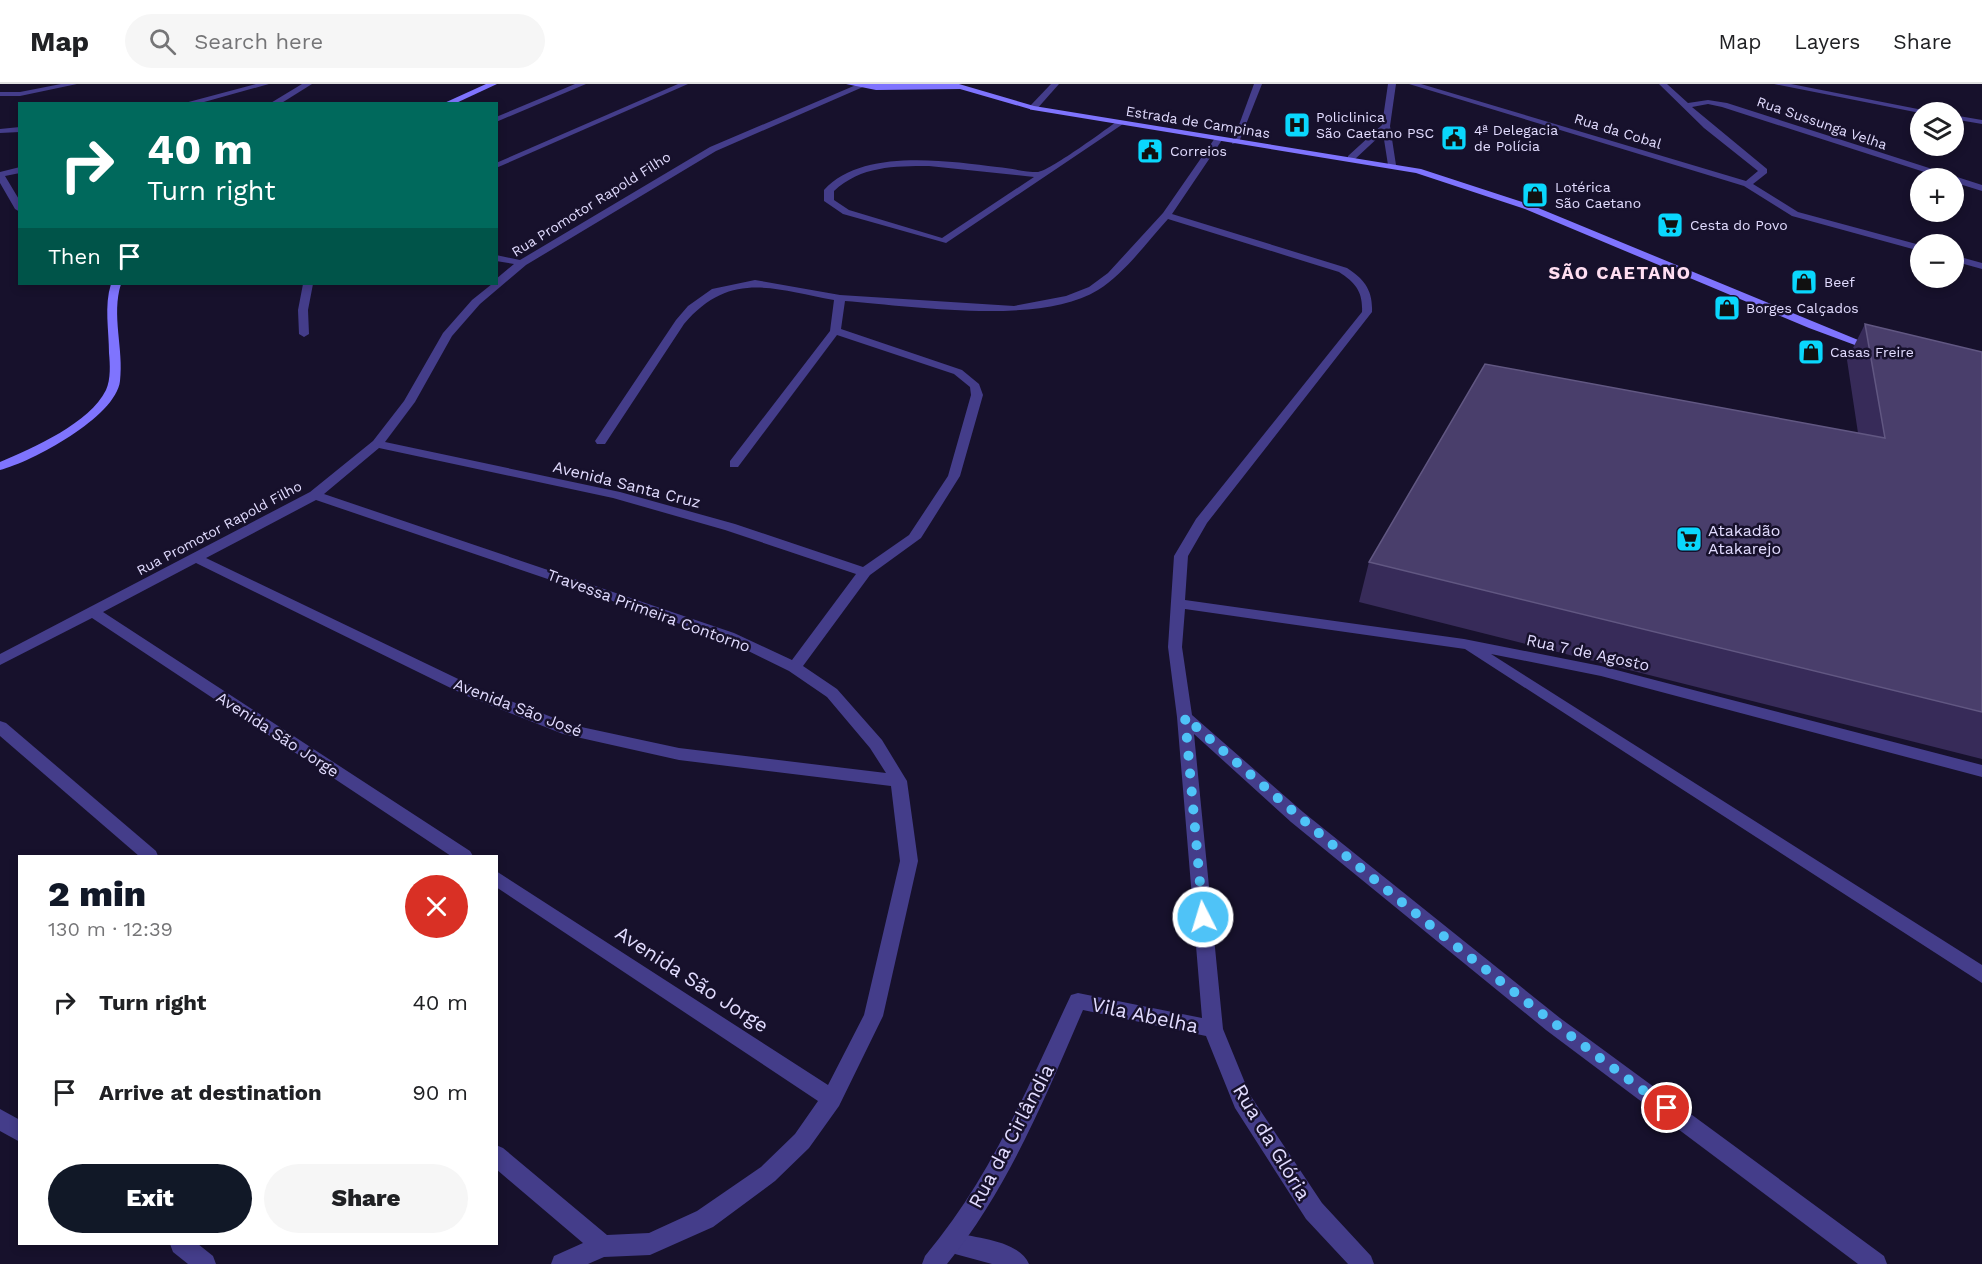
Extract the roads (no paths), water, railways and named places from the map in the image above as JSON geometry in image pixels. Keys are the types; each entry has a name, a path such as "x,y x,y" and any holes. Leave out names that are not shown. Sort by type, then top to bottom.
{"main road":[{"path":"451,102 493,84"},
{"name":"Rua Promotor Rapold Filho","path":"857,85 955,86"},
{"name":"Estrada de Campinas","path":"955,86 1033,108 1218,140 1392,165 1453,181 1528,207 1813,326 1888,353"},
{"path":"0,466 61,435 98,408 113,387 112,296 116,285"}],"street":[{"path":"0,94 20,94 73,84"},
{"path":"193,102 265,84"},
{"path":"276,102 308,84"},
{"path":"498,119 582,84"},
{"path":"498,165 684,84"},
{"path":"1033,108 1055,84"},
{"path":"1235,142 1258,84"},
{"path":"1392,84 1386,126 1392,165"},
{"name":"Rua da Cobal","path":"1413,84 1747,184 1774,203 1795,214 1910,245"},
{"path":"1664,84 1685,106 1764,171 1747,184"},
{"path":"1778,84 1910,108"},
{"name":"Rua Promotor Rapold Filho","path":"498,283 522,263 713,149 857,85"},
{"name":"Rua Sussunga Velha","path":"1685,106 1708,102 1732,107 1918,168"},
{"path":"1964,119 1982,122"},
{"path":"1043,175 928,165 881,166 842,177 829,190 829,201 846,212 944,241 1043,175 1119,124"},
{"path":"1351,158 1386,126"},
{"path":"0,131 18,129"},
{"path":"601,441 680,322 710,294 732,286 755,283 779,285 840,298 1014,309 1048,304 1094,289 1112,275 1166,215 1218,140"},
{"path":"18,170 0,175 18,206"},
{"name":"Rua Sussunga Velha","path":"1964,183 1982,188"},
{"name":"Rua da Glória","path":"1166,215 1343,270 1363,283 1368,295 1367,312 1201,522 1181,556 1175,647 1185,717 1213,1029 1242,1101 1314,1211 1363,1264"},
{"path":"498,258 522,263"},
{"path":"1964,261 1982,266"},
{"path":"304,334 303,310 308,285"},
{"name":"Rua Promotor Rapold Filho","path":"0,660 315,495 377,444 409,402 447,335 476,302 496,285"},
{"path":"734,464 835,331 840,298"},
{"path":"794,667 865,572 914,538 954,476 977,395 975,386 958,372 835,331"},
{"name":"Avenida Santa Cruz","path":"377,444 615,495 730,527 865,572"},
{"name":"Travessa Primeira Contorno","path":"315,495 729,636 794,667 832,693 876,744 899,781 909,861 873,1016 832,1099 802,1140 768,1174 705,1220 650,1244 603,1246"},
{"name":"Avenida São José","path":"196,558 472,692 569,730 679,754 899,781"},
{"name":"Rua 7 de Agosto","path":"1179,604 1464,644 1601,671 1982,771"},
{"name":"Avenida São Jorge","path":"92,611 462,855"},
{"path":"1464,644 1982,975"},
{"path":"1185,717 1297,817 1553,1024 1876,1264"},
{"path":"0,727 149,855"},
{"name":"Avenida São Jorge","path":"498,879 832,1099"},
{"name":"Vila Abelha","path":"1078,1000 1213,1029"},
{"name":"Rua da Cirlândia","path":"933,1264 952,1243 1006,1154 1078,1000"},
{"path":"0,1119 18,1131"},
{"path":"498,1157 603,1246 562,1264"},
{"path":"952,1243 1005,1256 1018,1264"},
{"path":"182,1245 205,1264"}],"place":[{"name":"Policlinica São Caetano PSC","path":"1297,125"},
{"name":"4ª Delegacia de Polícia","path":"1454,138"},
{"name":"Correios","path":"1150,151"},
{"name":"Lotérica São Caetano","path":"1535,195"},
{"name":"Cesta do Povo","path":"1670,225"},
{"name":"Beef","path":"1804,282"},
{"name":"Borges Calçados","path":"1727,308"},
{"name":"Casas Freire","path":"1811,352"},
{"name":"Atakadão Atakarejo","path":"1689,539"}],"district":[{"name":"SÃO CAETANO","path":"1620,273"}]}
